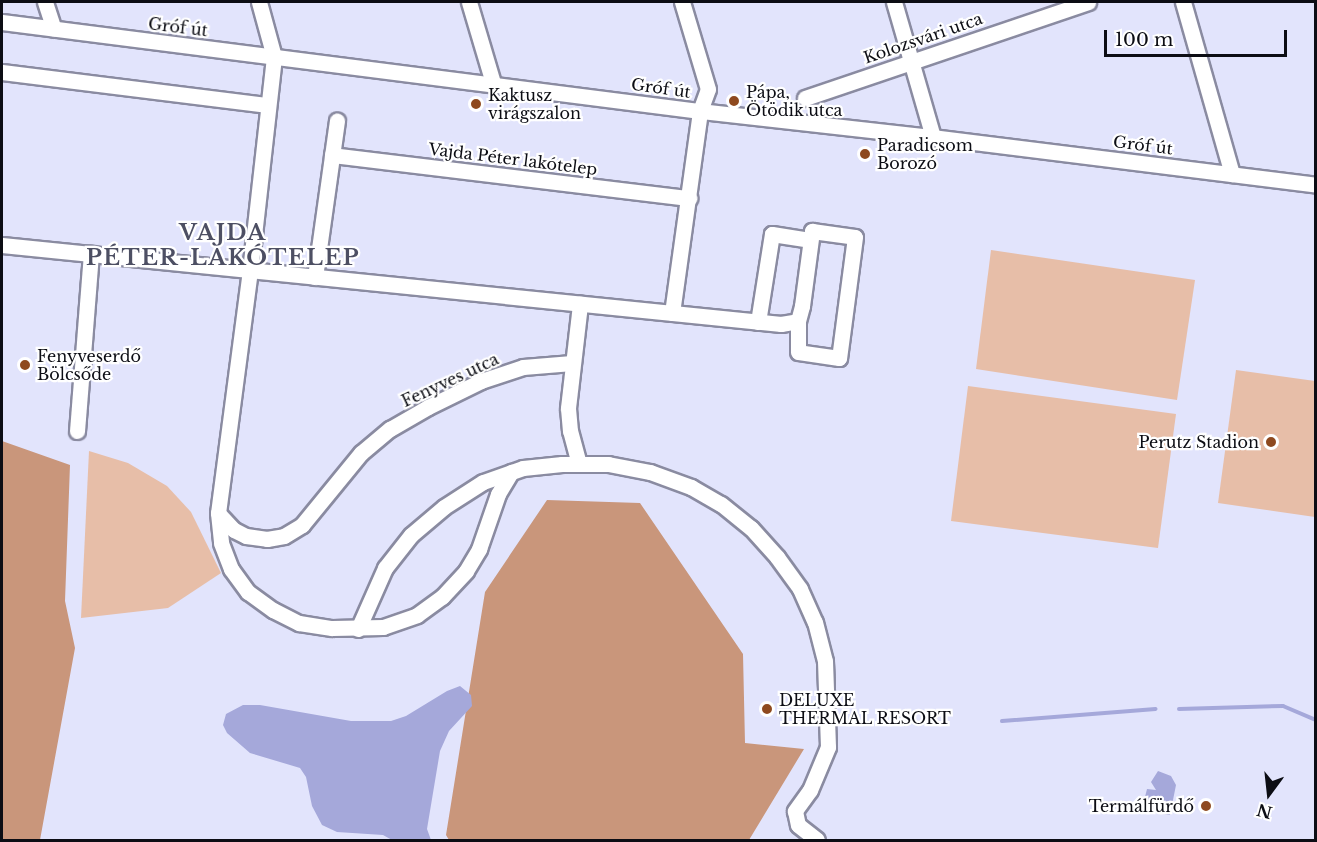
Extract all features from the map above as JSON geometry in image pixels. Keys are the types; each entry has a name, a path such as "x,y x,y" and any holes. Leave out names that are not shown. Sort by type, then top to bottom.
{"street":[{"path":"45,2 54,29"},
{"path":"259,2 274,57 250,270 218,513 221,543 231,569 248,592 273,610 299,623 332,628 383,627 417,615 442,597 466,571 479,549 498,494 511,472"},
{"path":"468,2 493,83"},
{"path":"672,313 700,111 708,89 682,2"},
{"path":"894,2 933,137"},
{"name":"Kolozsvári utca","path":"805,98 1088,2"},
{"path":"1183,2 1232,174"},
{"name":"Gróf út","path":"2,22 700,111 933,137 1316,185"},
{"path":"2,72 268,105"},
{"path":"315,277 337,121"},
{"name":"Vajda Péter lakótelep","path":"332,155 689,198"},
{"path":"812,231 855,237 839,358 798,352 798,321 812,231"},
{"path":"758,322 772,234 810,240"},
{"path":"2,245 758,322 782,324 798,321"},
{"path":"77,431 91,254"},
{"path":"579,464 570,431 568,408 580,304"},
{"name":"Fenyves utca","path":"218,513 234,530 246,536 267,539 284,536 302,525 361,453 390,429 428,406 482,381 523,367 544,363 572,363"},
{"path":"358,629 385,568 411,536 444,507 483,482 523,468 608,464 650,472 691,487 721,504 751,528 777,557 800,589 815,622 825,661 828,747 810,790 795,811 798,825 817,840"}],"shaded area":[{"path":"991,250 1195,280 1177,400 976,369"},
{"name":"Perutz Stadion","path":"1236,370 1315,381 1315,517 1218,503"},
{"path":"968,386 1176,414 1158,548 951,521"},
{"path":"2,441 70,465 65,601 75,648 40,840 2,840"},
{"path":"89,451 128,463 167,486 191,512 221,573 168,608 81,618"},
{"path":"547,500 640,503 743,654 745,743 804,749 749,840 449,840 446,835 485,592"}],"water":[{"path":"460,686 471,695 472,706 449,731 440,751 427,829 431,840 392,840 383,835 337,832 322,825 312,806 306,777 300,768 250,753 227,733 223,725 226,714 243,705 260,705 351,721 391,721 406,716 447,691"},
{"path":"1158,771 1171,776 1176,785 1170,815 1148,812 1145,797 1147,789 1156,790 1151,782"}],"waterway":[{"path":"1179,709 1283,706 1316,720"},
{"path":"1002,721 1156,709"}],"place":[{"name":"Pápa, Ötödik utca","path":"734,101"},
{"name":"Kaktusz virágszalon","path":"476,104"},
{"name":"Paradicsom Borozó","path":"865,154"},
{"name":"Fenyveserdő Bölcsőde","path":"25,365"},
{"name":"Perutz Stadion","path":"1271,442"},
{"name":"DELUXE THERMAL RESORT","path":"767,709"},
{"name":"Termálfürdő","path":"1206,806"}],"district":[{"name":"VAJDA PÉTER-LAKÓTELEP","path":"223,244"}]}
